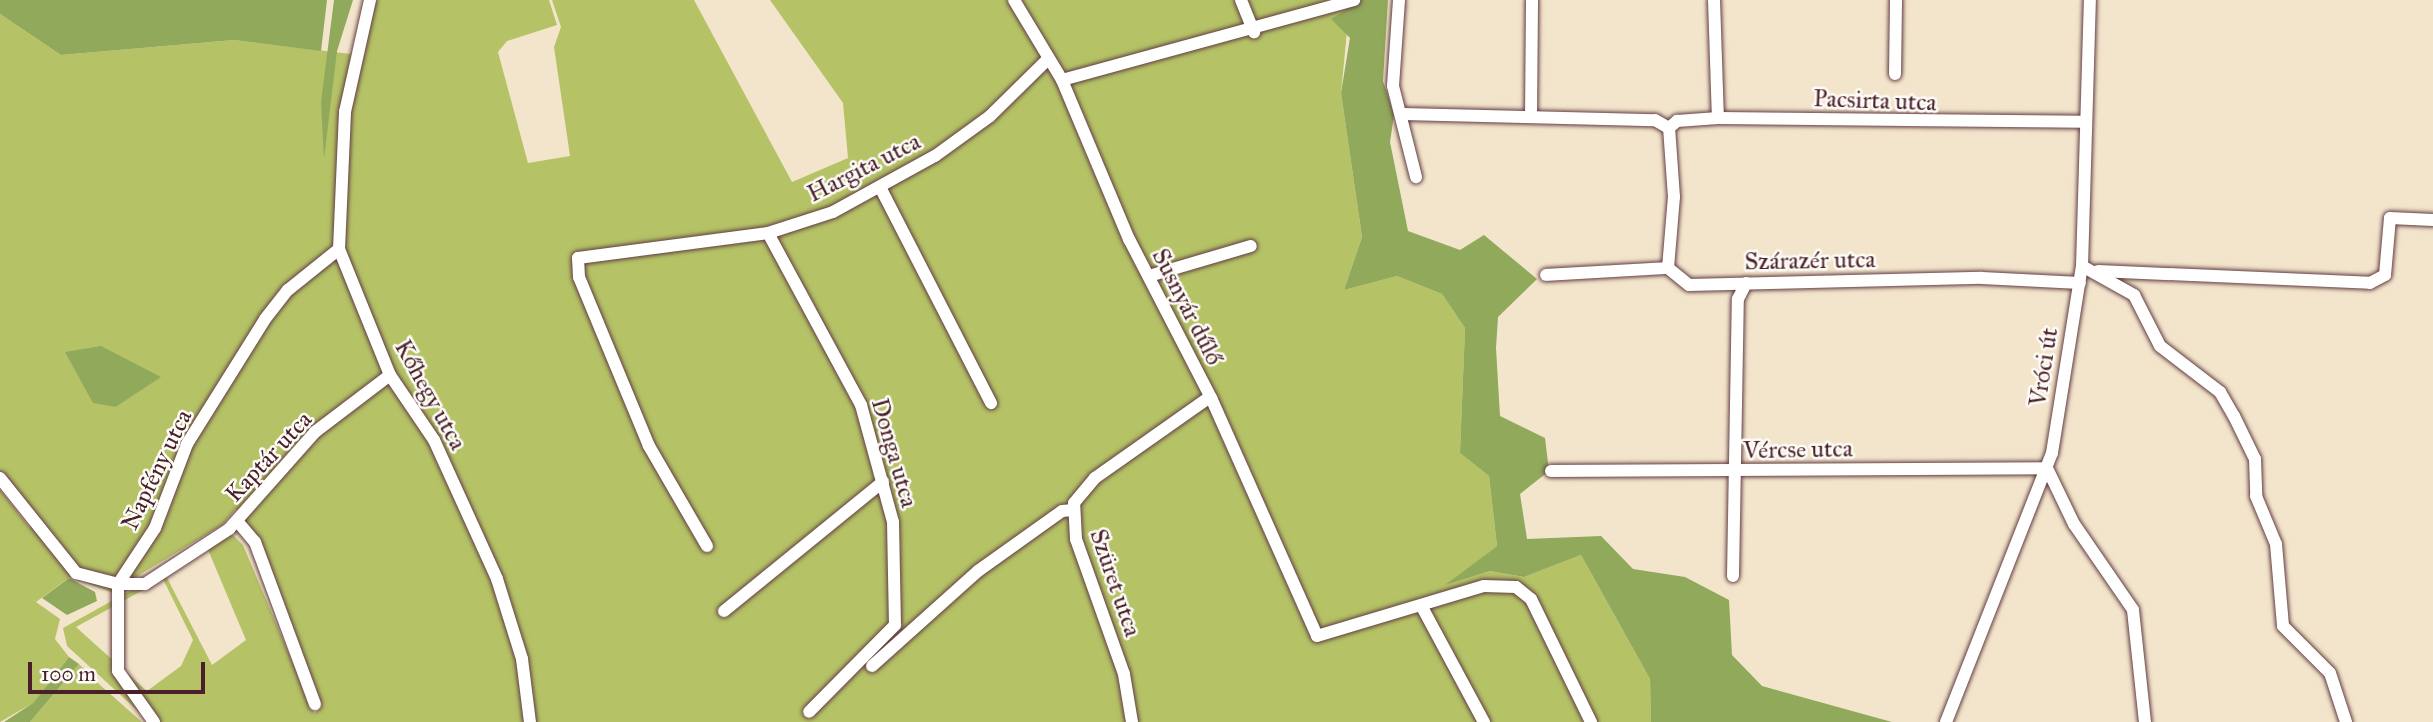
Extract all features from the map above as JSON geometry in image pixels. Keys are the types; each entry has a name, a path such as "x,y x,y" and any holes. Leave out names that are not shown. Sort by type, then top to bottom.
{"street":[{"name":"Kőhegy utca","path":"370,0 345,112 339,249 390,375 434,440 497,579 522,659 530,722"},
{"name":"Susnyár dűlő","path":"1014,0 1046,61 1062,80 1149,276 1210,397 1317,636 1422,607"},
{"path":"1241,0 1254,32"},
{"path":"1062,80 1254,32 1354,0"},
{"path":"1399,0 1393,86 1403,114 1416,177"},
{"path":"1531,117 1532,0"},
{"path":"1714,0 1718,118"},
{"path":"1895,74 1896,0"},
{"name":"Vróci út","path":"1946,722 2047,468 2082,266 2084,121 2090,0"},
{"name":"Hargita utca","path":"707,546 649,446 579,277 577,263 586,252 768,233 833,212 880,187 990,116 1046,61"},
{"path":"1403,114 1655,120 1669,128 1674,197 1668,268 1546,275"},
{"name":"Pacsirta utca","path":"1669,128 1677,121 1718,118 2084,121"},
{"path":"880,187 991,403"},
{"path":"2082,266 2098,271 2370,283 2385,275 2390,218 2433,220"},
{"name":"Donga utca","path":"768,233 860,405 893,522 895,625 885,648 809,712"},
{"path":"1149,276 1251,246"},
{"name":"Napfény utca","path":"118,584 155,528 187,444 265,319 288,290 339,249"},
{"name":"Szárazér utca","path":"1668,268 1689,285 1982,278 2080,283"},
{"path":"2098,271 2134,295 2160,346 2220,392 2234,416 2255,459 2256,496 2276,544 2283,626 2330,673 2346,722"},
{"path":"1733,576 1731,472 1738,299 1746,283"},
{"name":"Kaptár utca","path":"315,704 255,542 237,522 315,432 390,375"},
{"name":"Szüret utca","path":"1132,722 1124,674 1090,586 1073,510 1095,478 1210,397"},
{"path":"2047,468 2074,524 2133,610 2136,682 2145,722"},
{"name":"Vércse utca","path":"1551,471 2047,468"},
{"path":"0,478 76,573 118,584 145,584 237,522"},
{"path":"724,611 883,482"},
{"path":"872,666 885,648 978,571 1050,518 1073,510"},
{"path":"118,584 118,671 154,722"},
{"path":"1484,722 1422,607 1492,584 1525,591 1591,722"}],"green space":[{"path":"0,0 327,0 321,51 234,40 61,55 0,14"},
{"path":"334,0 353,0 337,51 324,159 321,102"},
{"path":"377,0 549,0 557,25 507,41 498,52 528,163 570,156 554,47 561,27 552,0 694,0 792,182 848,158 843,103 770,0 1350,0 1341,93 1362,237 1344,290 1397,276 1442,294 1465,328 1460,453 1489,476 1497,546 1447,584 1490,571 1524,577 1581,555 1650,679 1651,722 150,722 67,646 63,628 164,572 212,665 246,640 206,545 228,530 243,545 314,713 318,711 236,509 222,525 111,592 70,577 36,602 60,619 55,639 69,657 33,703 0,722 0,490 30,528 32,516 0,478 0,14 61,55 234,40 351,54","holes":["66,353 160,377 116,407 82,379","163,579 193,640 181,666 147,691 76,627"]},
{"path":"1349,0 1388,0 1383,81 1394,115 1390,142 1408,231 1460,250 1484,235 1537,279 1498,317 1496,348 1500,416 1545,438 1549,471 1520,494 1527,539 1601,536 1633,569 1685,577 1729,600 1732,655 1762,686 1892,722 1651,722 1650,679 1581,555 1524,577 1490,571 1445,585 1497,546 1489,476 1460,453 1465,328 1442,294 1397,276 1344,290 1362,237 1341,93 1350,38 1331,19 1349,8"},
{"path":"101,346 161,377 116,407 93,403 65,352"},
{"path":"69,578 95,592 97,601 67,615 42,598"},
{"path":"69,657 79,664 30,722 4,722 33,703"},
{"path":"79,664 100,685 142,722 30,722"}]}
